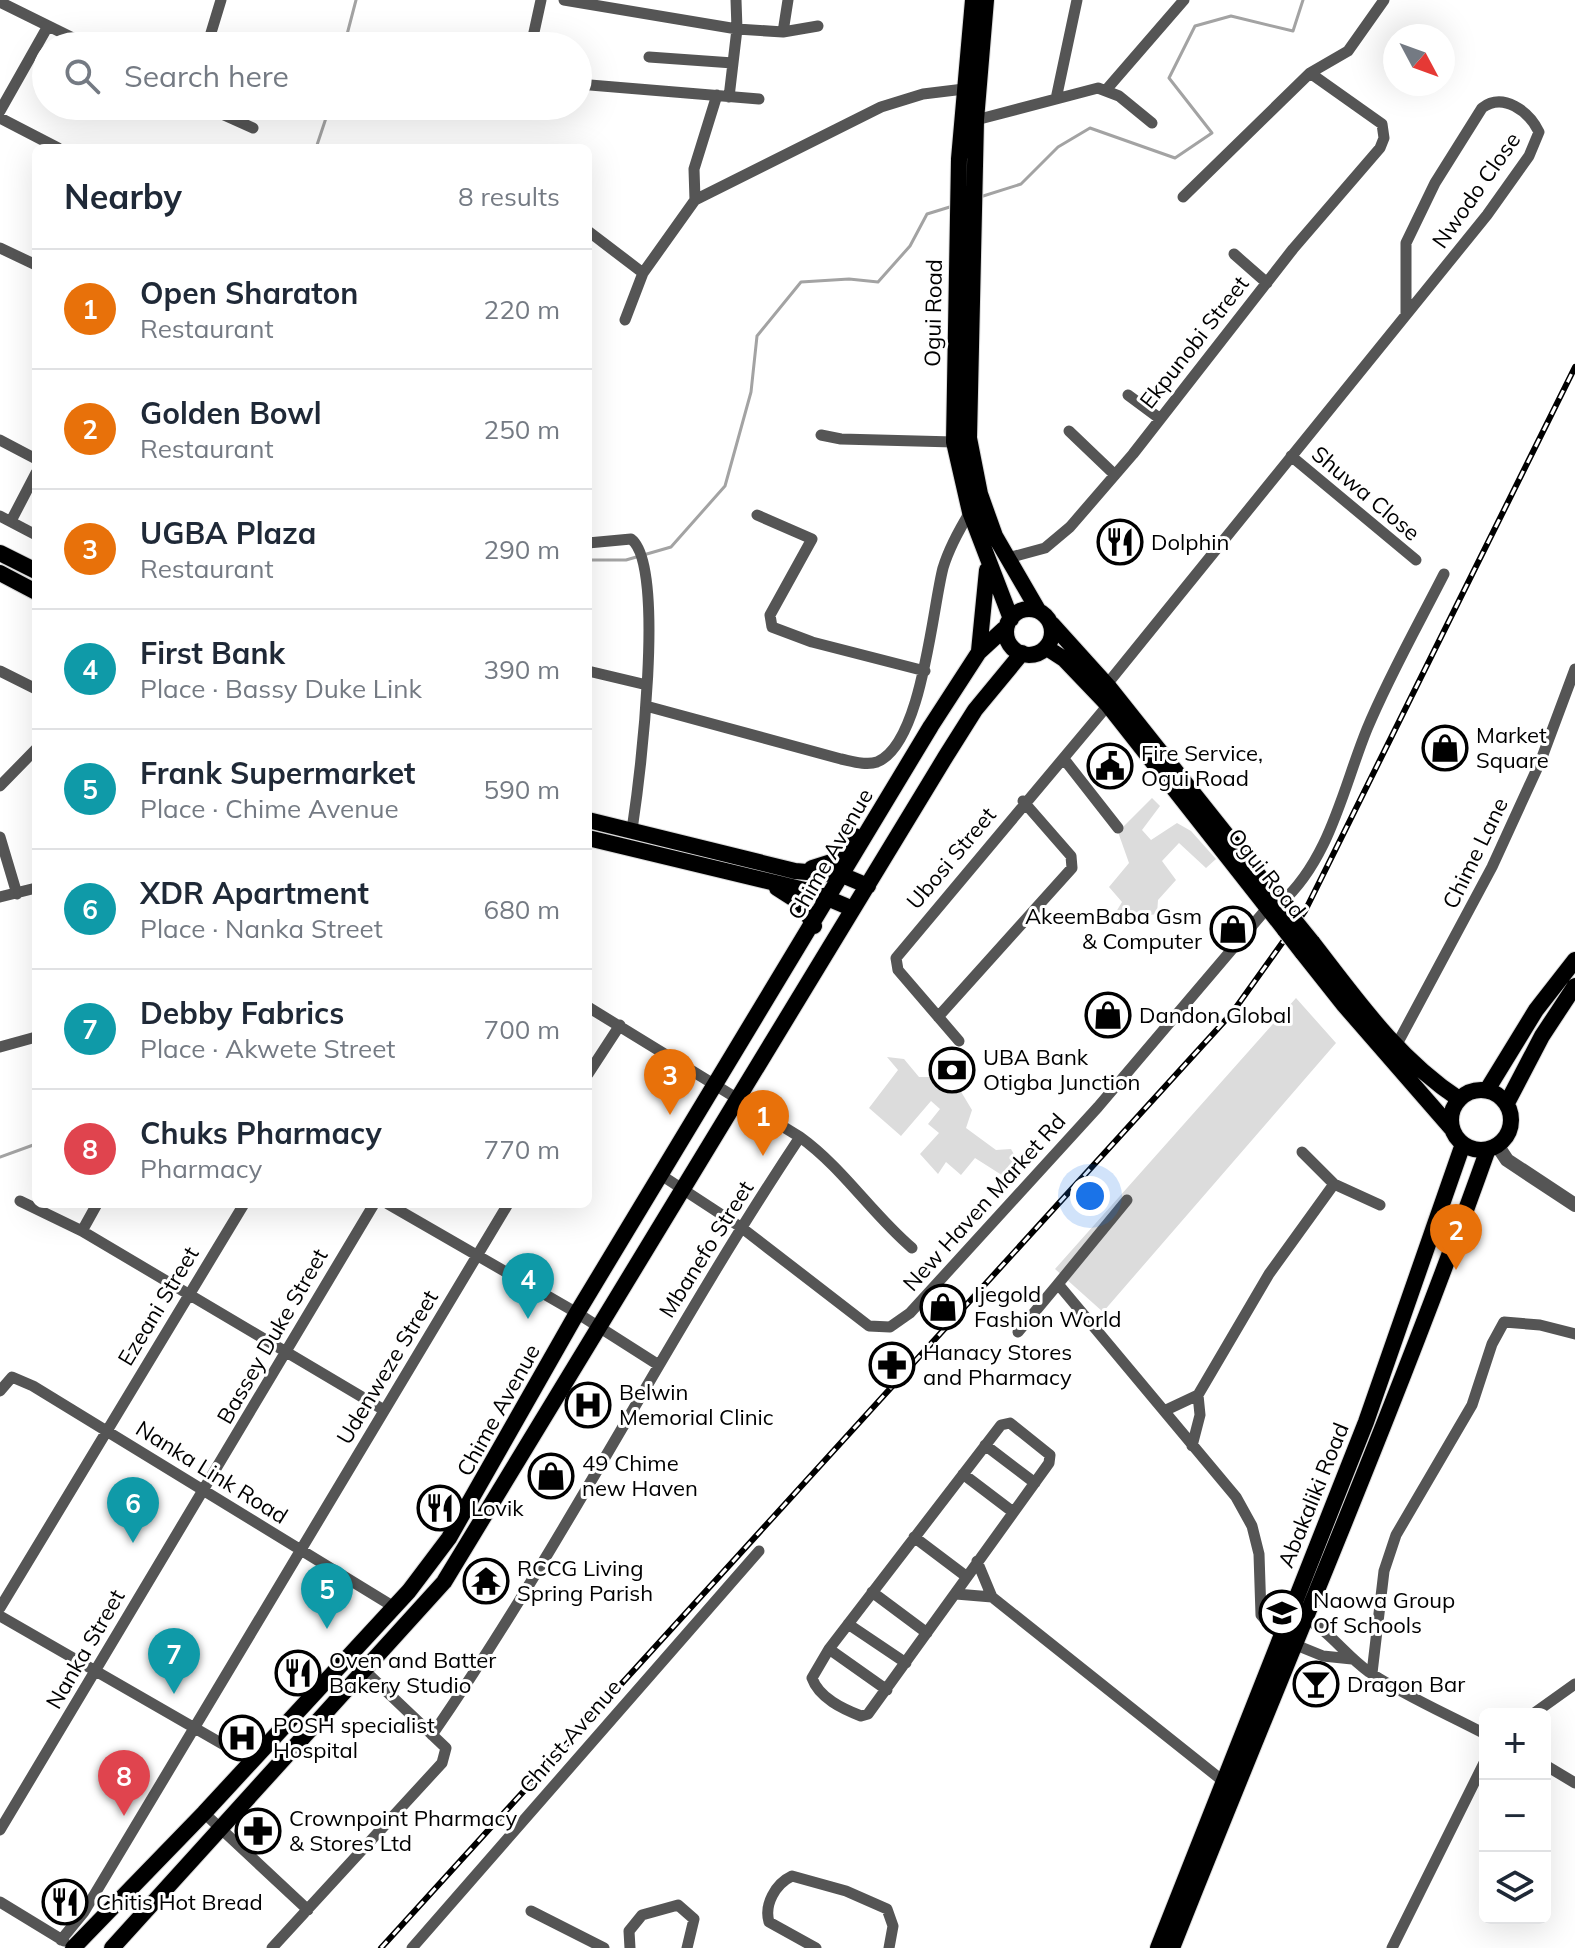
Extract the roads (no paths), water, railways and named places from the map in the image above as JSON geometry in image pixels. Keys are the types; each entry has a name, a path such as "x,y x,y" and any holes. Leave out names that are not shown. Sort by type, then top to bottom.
{"main road":[{"name":"Ogui Road","path":"973,0 964,89 969,438 980,494 995,536 1038,610"},
{"name":"Ogui Road","path":"986,0 976,120 965,202 954,442 970,512 1008,624"},
{"path":"0,553 32,569"},
{"path":"979,652 987,565"},
{"path":"0,573 32,590"},
{"path":"1024,610 1038,610 1052,624 1047,648 1022,653 1012,646 1008,624 1024,610"},
{"name":"Chime Avenue","path":"70,1944 204,1813 394,1607 449,1538 577,1313 814,926 896,785 979,652 1008,624"},
{"name":"Ogui Road","path":"1052,624 1104,694 1307,947 1395,1048 1428,1078 1459,1099"},
{"name":"Ogui Road","path":"1047,648 1104,694"},
{"name":"Chime Avenue","path":"112,1948 444,1582 975,710 1022,653"},
{"path":"795,871 824,866 837,859 896,785"},
{"path":"592,821 795,871 842,875 868,886"},
{"path":"592,839 829,898 853,909"},
{"path":"765,881 802,904 814,926"},
{"name":"Ogui Road","path":"1307,947 1344,1005 1452,1129"},
{"path":"1507,1103 1487,1090 1472,1091 1459,1099 1453,1110 1452,1129 1463,1144 1493,1147 1511,1125 1507,1103 1570,984 1575,960"},
{"path":"1487,1090 1536,1010 1570,984"},
{"name":"Abakaliki Road","path":"1298,1614 1463,1144"},
{"name":"Abakaliki Road","path":"1158,1948 1223,1781 1298,1614 1493,1147"},
{"name":"Abakaliki Road","path":"1172,1948 1286,1637"}],"street":[{"path":"211,32 221,0"},
{"path":"534,32 541,0"},
{"path":"564,0 737,29 783,32 818,26"},
{"path":"695,200 694,169 733,63 736,0"},
{"path":"783,32 788,0"},
{"path":"1056,99 1077,0"},
{"path":"1106,90 1184,0"},
{"path":"1183,197 1310,73 1354,45 1384,0"},
{"path":"0,2 60,32"},
{"path":"45,32 48,26"},
{"path":"0,111 32,54"},
{"path":"649,57 733,63"},
{"name":"Ekpunobi Street","path":"1008,558 1033,553 1056,540 1115,475 1267,283 1380,148 1384,138 1382,124 1310,73"},
{"path":"592,85 759,99"},
{"path":"976,120 1098,88 1106,90 1152,123"},
{"path":"625,320 643,273 695,200 881,107 923,94 964,89"},
{"name":"Nwodo Close","path":"1104,694 1291,456 1406,315 1487,215 1537,141 1539,132 1533,119 1508,103 1494,101 1475,117 1418,219 1405,251 1406,315"},
{"path":"0,118 50,144"},
{"path":"235,120 253,128"},
{"path":"592,234 643,273"},
{"path":"0,248 32,263"},
{"path":"1234,254 1267,283"},
{"path":"1128,395 1159,418"},
{"path":"1069,431 1115,475"},
{"path":"821,435 954,442"},
{"path":"2,445 32,457"},
{"name":"Shuwa Close","path":"1291,456 1416,560"},
{"path":"32,479 6,519 32,533"},
{"path":"646,706 841,759 869,764 884,758 907,720 925,671 943,568 970,512"},
{"path":"757,515 812,539 770,615 772,627 812,642 925,671"},
{"path":"592,543 631,539 639,549 649,597 646,706 632,830"},
{"name":"New Haven Market Rd","path":"661,1175 742,1228 869,1326 890,1327 900,1322 1098,1107 1274,905 1309,872 1350,780 1368,727 1444,574"},
{"name":"Chime Lane","path":"1395,1048 1492,867 1541,760 1575,669"},
{"path":"0,671 32,687"},
{"path":"592,672 647,685"},
{"name":"Ubosi Street","path":"959,1041 898,970 896,958 1023,801 1064,759 1104,694"},
{"path":"0,786 32,753"},
{"path":"1064,759 1118,828"},
{"path":"938,1017 1072,868 1071,856 1023,801"},
{"path":"0,837 17,894"},
{"path":"0,897 32,889"},
{"path":"592,1009 800,1137 832,1163 878,1218 912,1248"},
{"path":"592,1068 620,1025"},
{"path":"0,1047 32,1038"},
{"name":"Mbanefo Street","path":"432,1735 520,1602 657,1364 800,1137"},
{"path":"1493,1147 1507,1160 1575,1205"},
{"path":"1302,1152 1334,1184 1380,1205"},
{"path":"1164,1411 1198,1395 1269,1274 1334,1184"},
{"path":"1018,1332 1127,1200"},
{"path":"20,1201 32,1207"},
{"path":"34,1208 82,1231 384,1410"},
{"path":"82,1231 95,1208"},
{"name":"Ezeani Street","path":"0,1608 242,1208"},
{"name":"Bassey Duke Street","path":"203,1487 372,1208"},
{"path":"395,1208 476,1258 577,1313 657,1364"},
{"name":"Udenweze Street","path":"70,1944 84,1912 506,1208"},
{"path":"1058,1284 1236,1497 1248,1517 1259,1554 1261,1615 1286,1637 1323,1656 1352,1659"},
{"path":"1372,1673 1384,1571 1396,1535 1472,1405 1492,1344 1504,1322 1540,1325 1575,1334"},
{"name":"Nanka Link Road","path":"0,1391 7,1379 16,1377 203,1487 299,1551 394,1607"},
{"path":"1192,1446 1200,1415 1198,1395"},
{"path":"1010,1423 1050,1455 1049,1463 874,1708 861,1716 834,1702 823,1694 812,1678 829,1649 985,1445 1001,1425 1010,1423"},
{"path":"985,1445 1035,1483"},
{"path":"963,1474 1013,1512"},
{"name":"Nanka Street","path":"0,1830 203,1487"},
{"path":"914,1537 967,1577"},
{"name":"Christ Avenue","path":"412,1948 759,1551"},
{"path":"977,1561 992,1597 1223,1781"},
{"path":"872,1592 927,1633"},
{"path":"956,1594 992,1597"},
{"path":"1298,1614 1338,1640 1352,1659 1372,1673 1479,1731"},
{"path":"0,1616 94,1673 252,1761"},
{"path":"848,1624 906,1663"},
{"path":"829,1649 887,1690"},
{"path":"272,1948 442,1763 446,1754 446,1748 365,1671"},
{"path":"1541,1708 1575,1684"},
{"path":"1551,1769 1575,1783"},
{"path":"1392,1948 1479,1773"},
{"path":"204,1813 308,1910"},
{"path":"816,1948 769,1922 768,1909 776,1889 792,1876 846,1891 887,1909 893,1926 889,1948"},
{"path":"0,1902 70,1944"},
{"path":"630,1948 629,1931 642,1915 678,1905 694,1919 687,1948"},
{"path":"531,1911 604,1948"}],"waterway":[{"path":"348,32 356,0"},
{"path":"980,197 1021,184 1058,147 1090,128 1175,158 1212,133 1169,78 1195,26 1231,16 1293,31 1303,0"},
{"path":"317,144 325,120"},
{"path":"592,560 626,560 671,547 725,486 751,392 757,336 801,282 849,279 878,282 910,246 927,214 953,206"},
{"path":"0,1157 32,1145"}],"railway":[{"path":"381,1948 1232,1013 1305,911 1575,367"}],"place":[{"name":"Dolphin","path":"1120,542"},
{"name":"Market Square","path":"1445,748"},
{"name":"Fire Service, Ogui Road","path":"1110,766"},
{"name":"AkeemBaba Gsm & Computer","path":"1233,929"},
{"name":"Dandon Global","path":"1108,1015"},
{"name":"UBA Bank Otigba Junction","path":"952,1070"},
{"name":"UGBA Plaza","path":"670,1115"},
{"name":"Open Sharaton","path":"763,1156"},
{"name":"Golden Bowl","path":"1456,1270"},
{"name":"Ijegold Fashion World","path":"943,1307"},
{"name":"First Bank","path":"528,1319"},
{"name":"Hanacy Stores and Pharmacy","path":"892,1365"},
{"name":"Belwin Memorial Clinic","path":"588,1405"},
{"name":"49 Chime new Haven","path":"551,1476"},
{"name":"Lovik","path":"440,1508"},
{"name":"XDR Apartment","path":"133,1543"},
{"name":"RCCG Living Spring Parish","path":"486,1581"},
{"name":"Naowa Group Of Schools","path":"1282,1613"},
{"name":"Frank Supermarket","path":"327,1629"},
{"name":"Oven and Batter Bakery Studio","path":"298,1673"},
{"name":"Dragon Bar","path":"1316,1684"},
{"name":"Debby Fabrics","path":"174,1694"},
{"name":"POSH specialist Hospital","path":"242,1738"},
{"name":"Chuks Pharmacy","path":"124,1816"},
{"name":"Crownpoint Pharmacy & Stores Ltd","path":"258,1831"},
{"name":"Chitis Hot Bread","path":"65,1902"}]}
